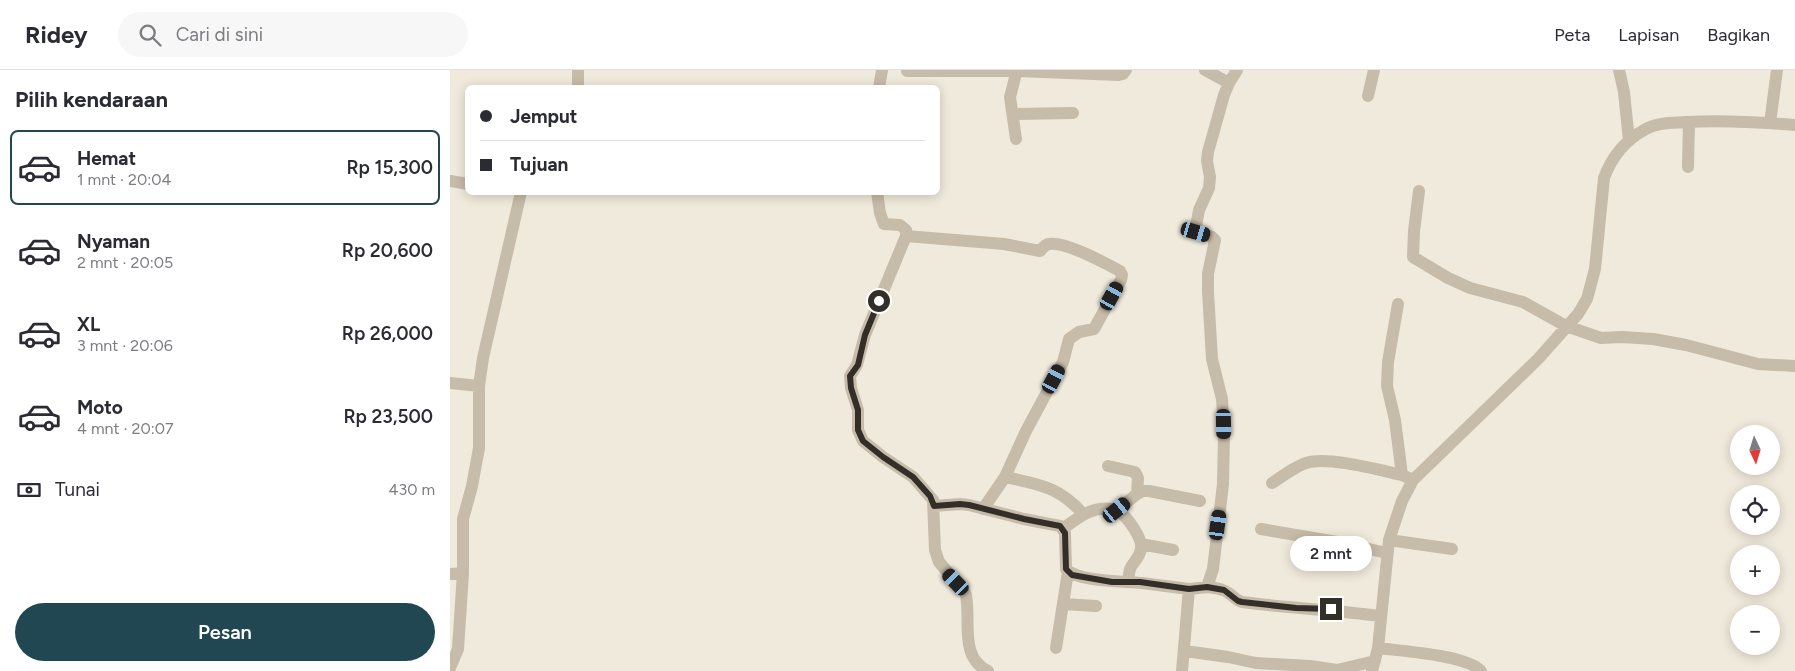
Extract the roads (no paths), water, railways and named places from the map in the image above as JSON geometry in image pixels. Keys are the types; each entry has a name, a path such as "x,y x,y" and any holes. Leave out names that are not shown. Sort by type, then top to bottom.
{"street":[{"path":"578,70 578,85"},
{"path":"880,85 882,70"},
{"path":"1016,139 1011,91 1017,70"},
{"path":"907,71 1017,70 1119,75 1124,74 1126,70"},
{"path":"1205,70 1229,83"},
{"path":"1207,587 1214,569 1223,494 1224,424 1222,398 1212,359 1208,292 1208,274 1215,240 1212,237 1195,231 1198,210 1209,188 1208,152 1224,95 1237,70"},
{"path":"1368,96 1374,70"},
{"path":"1618,70 1624,92 1629,141"},
{"path":"1770,123 1777,70"},
{"path":"1013,114 1074,113"},
{"path":"1408,478 1538,359 1578,314 1591,290 1596,269 1604,178 1608,167 1619,150 1646,129 1664,123 1712,120 1795,124"},
{"path":"1688,167 1690,122"},
{"path":"450,181 465,184"},
{"path":"1419,191 1413,257 1448,278 1470,288 1523,302 1566,326 1601,338 1622,336 1653,339 1686,345 1758,364 1795,366"},
{"path":"450,668 458,649 454,612 456,573 463,519 472,486 479,448 479,386 483,358 520,195"},
{"path":"877,195 884,224 900,225 906,230 906,236 865,335 860,358 850,376 858,410 858,430 863,441 913,477 930,496 934,506 934,550 939,562 966,595 968,646 971,656 977,664 988,671"},
{"path":"906,236 1004,244 1040,251 1045,245 1052,244 1085,253 1120,270 1122,274 1121,280 1094,329 1079,332 1069,339 1063,362 1026,431 1005,477 983,509"},
{"path":"1185,651 1256,663 1310,666 1337,670 1374,666 1378,648 1389,540 1408,478 1387,386 1388,362 1398,304"},
{"path":"450,383 479,386"},
{"path":"1272,483 1299,466 1315,462 1356,465 1408,478"},
{"path":"1108,466 1135,472 1138,478 1137,494"},
{"path":"1005,477 1031,482 1056,490 1072,501 1083,514"},
{"path":"1117,510 1142,491 1200,500"},
{"path":"934,506 960,504 1064,528"},
{"path":"1064,528 1083,514 1098,509 1117,510 1126,515 1141,544 1140,552 1130,566 1130,582"},
{"path":"1064,528 1065,566 1072,575 1189,589 1207,587 1224,590 1242,602 1296,608 1331,609 1380,616"},
{"path":"1261,529 1387,553"},
{"path":"1389,540 1452,549"},
{"path":"1141,544 1172,550"},
{"path":"1056,648 1068,572"},
{"path":"1182,671 1189,589"},
{"path":"1063,604 1096,606"},
{"path":"1378,648 1452,658 1478,668 1481,671"}]}
